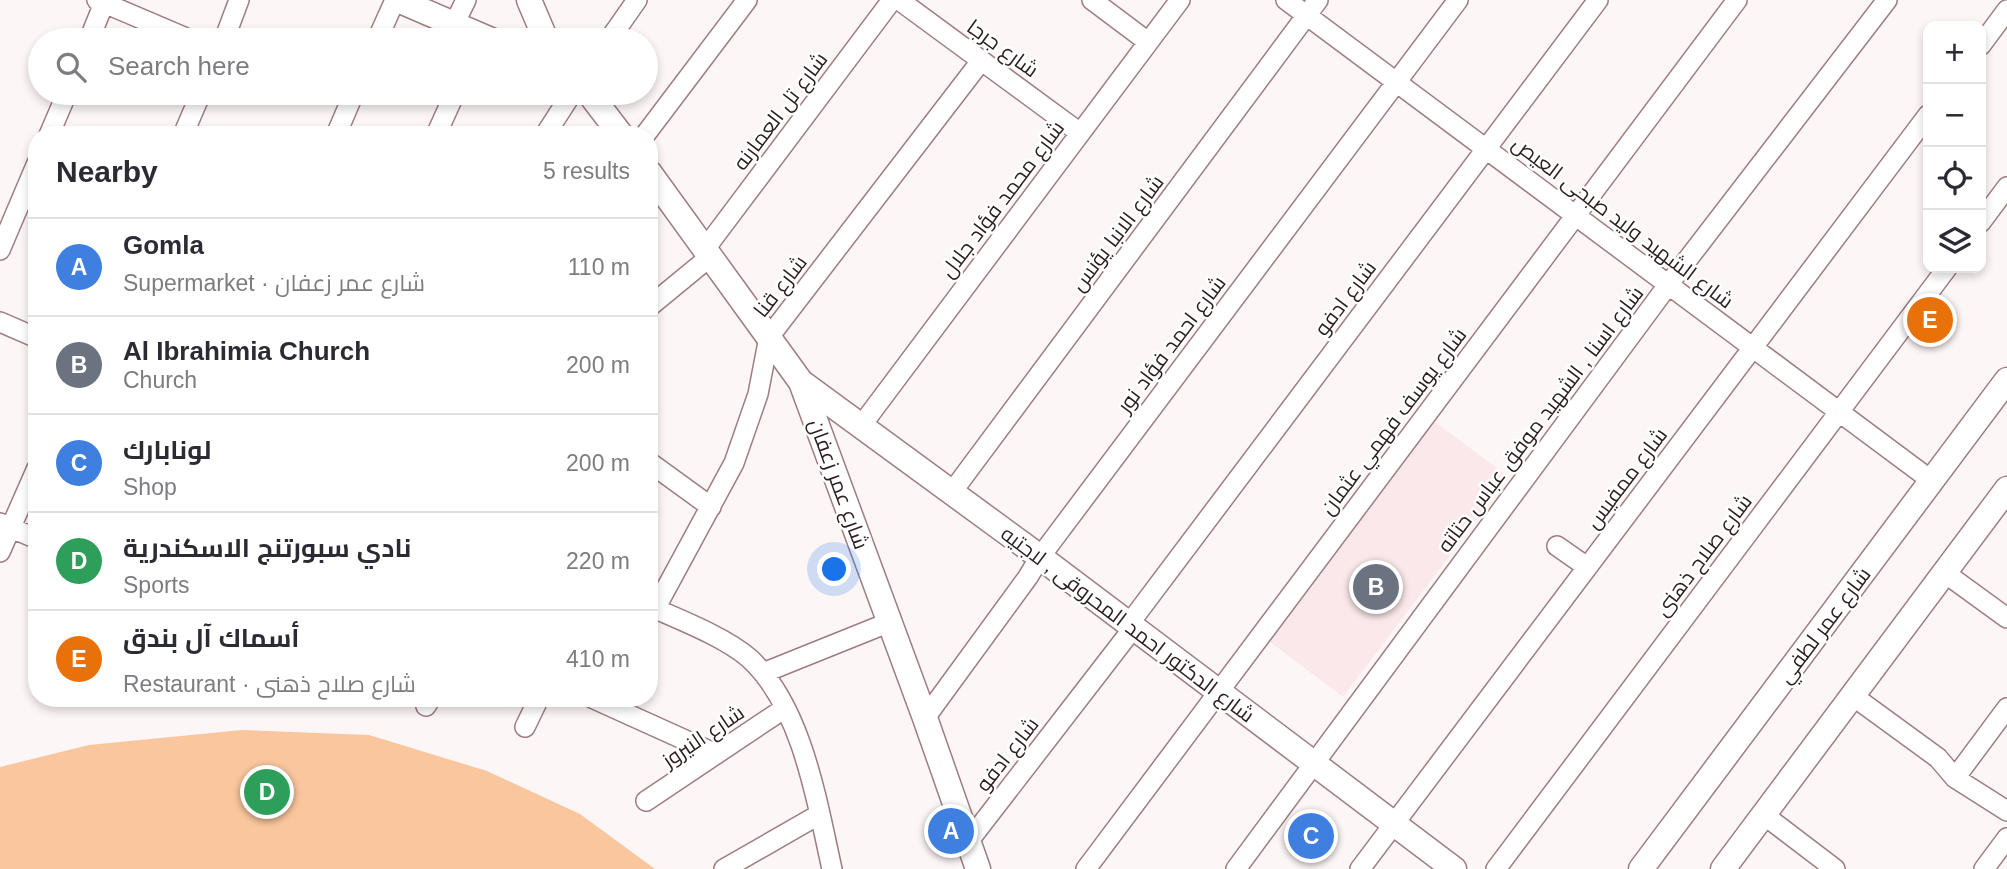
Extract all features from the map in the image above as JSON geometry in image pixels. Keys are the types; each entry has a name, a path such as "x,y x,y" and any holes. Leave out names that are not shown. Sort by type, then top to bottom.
{"street":[{"path":"228,28 239,0"},
{"path":"383,28 396,0 462,28"},
{"path":"454,24 466,0"},
{"path":"529,0 541,28"},
{"path":"617,28 637,0"},
{"path":"652,126 747,0"},
{"name":"شارع تل العمارنه","path":"658,299 708,253 892,0"},
{"name":"شارع جرجا","path":"899,0 1080,133"},
{"path":"1092,0 1148,42"},
{"name":"شارع محمد فؤاد جلال","path":"861,426 1180,0"},
{"name":"شارع الشهيد وليد صبحى العيص","path":"1286,0 1312,8 1396,82 1932,481"},
{"name":"شارع احمد فؤاد نور","path":"925,718 1040,557 1458,0"},
{"name":"شارع ادفو","path":"968,842 1598,0"},
{"name":"شارع يوسف فهمي عثمان","path":"1086,869 1737,0"},
{"name":"شارع اسنا , الشهيد موفق عباس حتاته","path":"1236,869 1668,285 1887,0"},
{"path":"92,28 100,2 162,28"},
{"name":"شارع الانبا يؤنس","path":"952,492 1312,8"},
{"path":"1986,38 2007,10"},
{"name":"شارع قنا","path":"658,598 734,463 758,394 769,337 981,61"},
{"path":"56,126 62,105"},
{"path":"187,126 196,105"},
{"path":"340,126 349,105"},
{"path":"440,126 450,105"},
{"path":"551,126 564,105"},
{"path":"598,105 614,126"},
{"name":"شارع ممفيس","path":"1360,869 1923,122"},
{"path":"0,250 28,184"},
{"path":"1986,215 2007,187"},
{"name":"شارع عمر زعفان","path":"658,189 801,382 978,869"},
{"name":"شارع صلاح ذهنى","path":"1496,869 1943,273"},
{"path":"0,321 28,334"},
{"name":"شارع عمر لطفي","path":"1641,869 2007,380"},
{"name":"شارع الدكتور احمد المحروقى , لاجتيه","path":"801,382 1040,557 1454,869"},
{"path":"658,468 711,506"},
{"path":"0,552 5,525 28,484"},
{"path":"1723,869 2007,489"},
{"path":"5,525 28,535"},
{"path":"1557,546 1587,567"},
{"path":"1945,573 2007,618"},
{"path":"658,611 722,641 747,656 763,673 785,708 808,770 832,869"},
{"path":"763,673 890,622"},
{"path":"1853,696 1938,758 1955,778 2007,811"},
{"path":"525,727 535,707"},
{"path":"612,707 716,754"},
{"name":"شارع النيروز","path":"646,801 785,708"},
{"path":"1955,778 2007,708"},
{"path":"724,869 820,814"},
{"path":"1764,816 1835,869"},
{"path":"1984,869 2007,838"}],"shaded area":[{"path":"1432,420 1509,477 1343,697 1266,639"},
{"path":"242,730 369,735 487,771 580,814 655,869 0,869 0,767 89,745"}],"place":[{"name":"أسماك آل بندق","path":"1930,320"},
{"name":"Al Ibrahimia Church","path":"1376,587"},
{"name":"نادي سبورتنج الاسكندرية","path":"267,792"},
{"name":"Gomla","path":"951,831"},
{"name":"لونابارك","path":"1311,836"}]}
